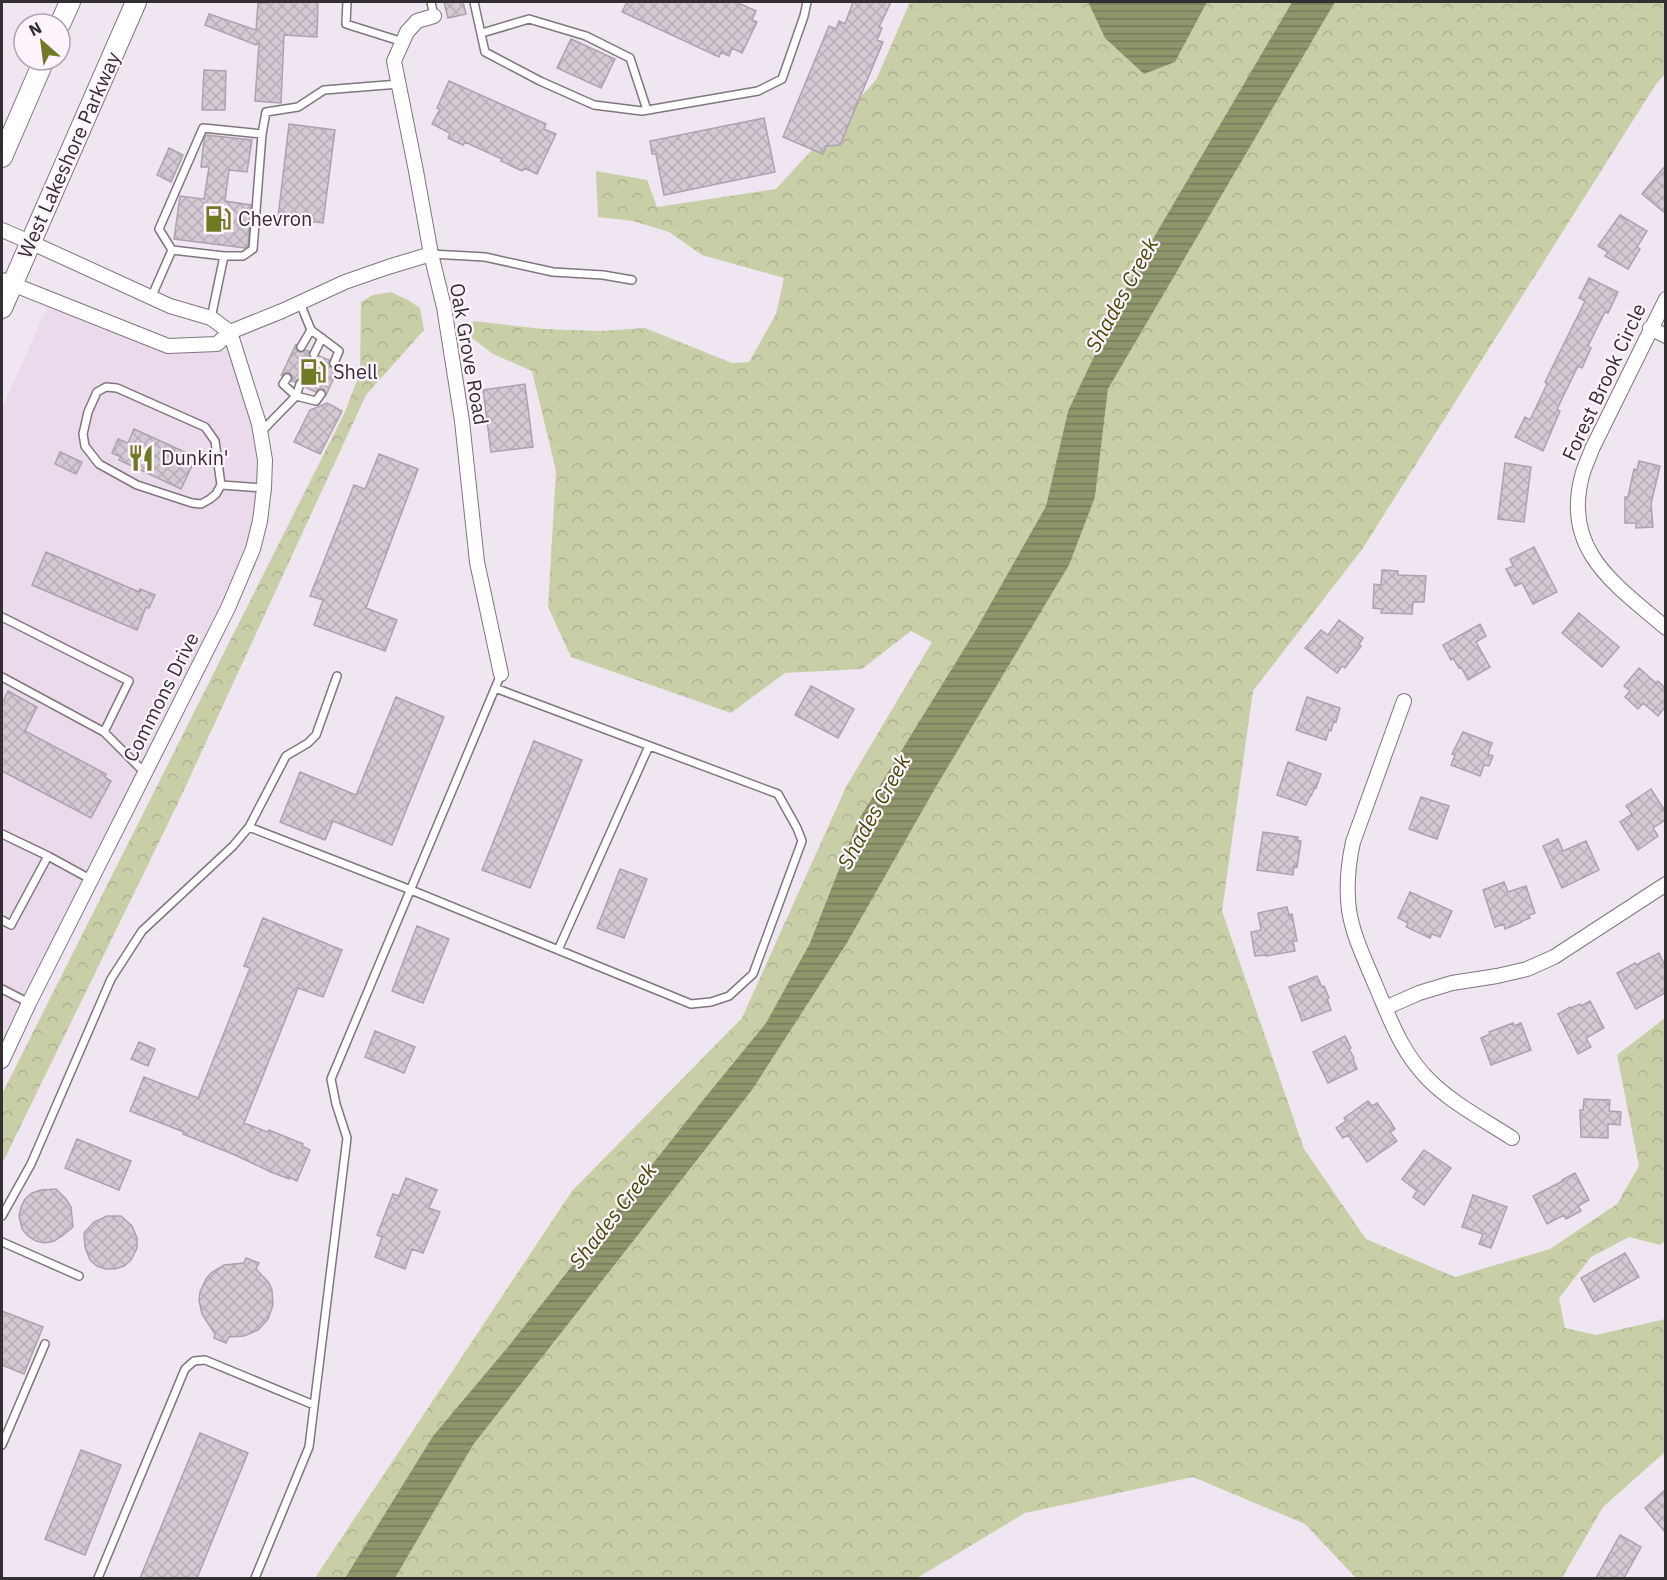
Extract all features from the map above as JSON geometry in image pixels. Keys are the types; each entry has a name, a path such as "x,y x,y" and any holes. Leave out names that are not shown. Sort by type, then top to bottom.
{"main road":[{"name":"West Lakeshore Parkway","path":"2,308 7,283 30,242 136,2"},
{"path":"4,149 39,72"}],"street":[{"path":"402,42 417,21 434,16"},
{"name":"Oak Grove Road","path":"402,42 394,61 431,254 444,307 462,421 477,562 501,674"},
{"path":"2,230 170,306 211,318 230,332"},
{"path":"7,283 168,346 217,344 230,332 356,278 431,254"},
{"name":"Forest Brook Circle","path":"1665,298 1582,473 1578,494 1581,534 1587,551 1598,567 1619,589 1665,628"},
{"path":"1650,328 1665,336"},
{"name":"Commons Drive","path":"2,1061 28,1003 228,608 253,549 260,521 265,460 260,424 230,332"},
{"path":"1404,701 1353,842 1349,860 1347,894 1353,930 1395,1033 1404,1049 1429,1081 1450,1098 1512,1138"},
{"path":"1385,1008 1419,993 1452,983 1527,969 1554,957 1665,884"}],"lane":[{"path":"347,2 346,24 402,42"},
{"path":"431,2 434,16"},
{"path":"474,2 485,52 540,81 594,105 647,110 758,91 782,79 807,2"},
{"path":"482,33 529,19 586,36 630,58 647,110"},
{"path":"172,250 243,256 253,249 262,134 266,112 298,107 324,90 399,84"},
{"path":"172,250 159,229 203,128 262,134"},
{"path":"151,297 172,250"},
{"path":"431,254 484,257 553,272 603,275 632,280"},
{"path":"211,318 224,256"},
{"path":"300,303 311,330 339,351 334,363"},
{"path":"301,347 311,330"},
{"path":"314,354 322,338"},
{"path":"287,378 283,384 296,396 316,401 321,394"},
{"path":"261,432 296,396 300,384"},
{"path":"106,387 117,388 205,427 215,441 221,485 210,499 201,504 192,503 137,485 99,464 85,446 83,434 88,412 97,392 106,387"},
{"path":"221,485 264,488"},
{"path":"2,617 129,681 104,732"},
{"path":"255,1578 309,1447 347,1138 336,1104 332,1079 501,674"},
{"path":"2,1216 31,1164 111,979 142,931 233,846 249,827 286,756 308,743 315,735 337,676"},
{"path":"2,677 104,732 144,772"},
{"path":"249,827 691,1004 711,1002 729,996 753,974 802,841 778,794 495,688"},
{"path":"558,950 649,746"},
{"path":"2,834 92,880"},
{"path":"2,920 10,925 48,856"},
{"path":"2,989 28,1003"},
{"path":"2,1242 79,1276"},
{"path":"2,1445 45,1344"},
{"path":"98,1578 185,1369 194,1361 205,1360 314,1405"}],"shaded area":[{"path":"50,300 168,346 217,344 230,332 265,460 253,549 2,1061 2,409"}],"green space":[{"path":"910,2 1088,2 1105,38 1175,62 1207,2 1292,2 1137,266 1068,411 1046,506 974,633 766,1023 507,1348 433,1436 345,1578 315,1578 572,1191 742,1018 846,787 932,642 911,631 862,669 785,673 731,713 571,657 548,607 556,471 532,371 493,354 472,338 473,321 543,329 601,331 645,328 732,363 749,362 776,314 784,278 702,255 669,232 633,221 598,217 596,171 647,180 657,207 776,189 876,80"},
{"path":"1335,2 1665,2 1665,74 1656,84 1363,548 1253,691 1222,911 1304,1149 1366,1239 1455,1277 1550,1249 1617,1204 1639,1166 1617,1055 1665,1018 1665,1241 1660,1245 1629,1237 1591,1257 1559,1298 1565,1328 1596,1335 1665,1319 1665,1452 1603,1507 1562,1578 1356,1578 1305,1524 1193,1477 1025,1513 917,1578 395,1578 473,1445 752,1090 847,943 937,785 1095,497 1108,389"},
{"path":"391,292 420,308 424,330 366,395 178,803 2,1164 2,1094 344,414 360,373 361,302 373,295"}],"water":[{"path":"1088,2 1207,2 1175,62 1144,74 1105,38"},
{"name":"Shades Creek","path":"1292,2 1335,2 1108,389 1095,497 1069,565 937,785 847,943 752,1090 473,1445 395,1578 345,1578 433,1436 507,1348 766,1023 810,943 858,821 974,633 1046,506 1068,411 1137,266"}],"building":[{"path":"318,2 317,37 284,35 281,103 255,101 259,43 256,45 205,25 209,14 256,30 258,3"},
{"path":"444,2 463,2 466,14 448,18"},
{"path":"627,2 736,2 756,11 752,20 757,22 742,53 732,48 729,56 721,52 719,57 622,12"},
{"path":"853,2 891,2 879,27 882,28 877,40 883,42 840,145 826,146 823,154 783,137 829,26 836,29 839,21 845,24"},
{"path":"571,39 615,59 601,88 557,68"},
{"path":"204,70 226,71 225,110 202,110"},
{"path":"449,81 546,124 544,129 556,134 537,174 524,168 522,171 465,142 463,145 448,138 450,133 432,124 440,109 437,108"},
{"path":"764,118 775,172 664,195 656,154 652,154 650,141"},
{"path":"289,124 335,130 323,223 278,218"},
{"path":"206,135 252,140 247,172 229,170 225,201 251,205 248,246 245,248 174,239 180,196 204,199 209,167 201,167"},
{"path":"169,148 183,155 171,182 157,175"},
{"path":"1665,166 1665,213 1642,194"},
{"path":"1620,215 1647,231 1628,269 1605,256 1608,252 1598,246"},
{"path":"1589,278 1618,292 1588,346 1591,348 1582,368 1578,366 1557,409 1560,411 1543,451 1515,437 1525,417 1530,420 1547,384 1545,382 1585,301 1579,298"},
{"path":"296,344 299,352 309,351 309,357 312,359 317,359 319,356 329,360 329,366 332,368 340,365 326,395 324,389 316,392 305,387 302,379 292,381 290,373 281,376"},
{"path":"525,384 533,447 491,452 483,390"},
{"path":"327,403 342,411 320,454 294,442 310,410"},
{"path":"134,429 196,457 181,489 119,460 121,457 112,453 118,439 128,443"},
{"path":"60,452 82,462 76,474 55,464"},
{"path":"379,454 418,469 366,608 397,620 385,651 314,625 323,600 310,596 354,485 365,489"},
{"path":"1639,461 1660,466 1651,504 1653,527 1636,528 1636,523 1625,523 1625,497 1628,497 1634,469 1637,470"},
{"path":"1505,463 1531,467 1524,522 1498,519"},
{"path":"1534,547 1557,592 1533,604 1522,583 1515,586 1506,569 1513,566 1510,559"},
{"path":"46,552 139,592 140,589 155,595 149,608 146,607 137,630 32,585"},
{"path":"1382,570 1398,571 1398,575 1426,576 1424,602 1413,602 1412,614 1381,613 1382,609 1373,608 1374,584 1381,585"},
{"path":"1579,613 1619,647 1602,667 1562,633"},
{"path":"1339,620 1363,638 1359,644 1361,646 1345,668 1342,666 1337,673 1305,648 1321,630 1328,635"},
{"path":"1480,624 1486,636 1476,642 1490,667 1468,680 1461,667 1459,668 1453,658 1451,660 1443,645"},
{"path":"1639,668 1665,688 1665,707 1658,716 1643,703 1638,709 1625,697 1630,691 1624,686"},
{"path":"811,686 854,709 838,738 795,715"},
{"path":"8,691 37,707 25,731 106,774 105,777 111,781 91,818 2,771 2,704"},
{"path":"396,697 444,717 392,845 333,821 325,840 280,822 300,772 356,795"},
{"path":"1307,697 1340,708 1336,722 1334,721 1331,731 1329,730 1326,740 1296,730"},
{"path":"1463,732 1492,743 1488,754 1493,756 1489,766 1484,765 1480,776 1451,765 1455,755 1452,754"},
{"path":"534,741 582,760 530,888 482,870"},
{"path":"1288,762 1321,774 1306,805 1277,795"},
{"path":"1651,789 1665,811 1665,820 1653,828 1658,836 1638,850 1620,822 1632,814 1626,806"},
{"path":"1421,797 1449,806 1437,839 1409,829"},
{"path":"1263,832 1298,837 1297,840 1301,841 1297,867 1294,866 1293,875 1257,870"},
{"path":"1558,839 1563,851 1586,841 1599,870 1562,888 1543,846"},
{"path":"620,869 647,879 624,938 597,928"},
{"path":"1504,882 1508,892 1526,886 1535,913 1529,915 1530,918 1505,929 1504,924 1495,927 1483,890"},
{"path":"1410,892 1452,911 1440,937 1432,934 1430,938 1406,927 1408,923 1398,918"},
{"path":"1287,907 1289,915 1292,914 1297,941 1293,941 1295,951 1255,956 1251,932 1261,930 1258,913"},
{"path":"263,918 342,950 323,997 298,988 244,1123 268,1132 269,1130 303,1144 302,1146 310,1150 297,1181 130,1111 144,1077 198,1098 250,968 244,966"},
{"path":"417,926 449,939 423,1003 392,991"},
{"path":"1659,953 1665,966 1665,993 1636,1009 1617,973"},
{"path":"1317,976 1329,998 1327,999 1331,1010 1302,1021 1289,987"},
{"path":"1590,1001 1604,1028 1586,1038 1591,1047 1578,1054 1558,1014 1570,1007 1580,1004 1581,1006"},
{"path":"1513,1023 1514,1026 1521,1023 1531,1050 1491,1065 1481,1038 1490,1034 1489,1032"},
{"path":"375,1031 415,1047 404,1073 365,1057"},
{"path":"1345,1036 1357,1069 1328,1083 1313,1052"},
{"path":"139,1042 155,1049 148,1066 131,1059"},
{"path":"1584,1099 1610,1100 1609,1111 1621,1112 1620,1125 1608,1124 1608,1138 1581,1137 1580,1110 1583,1110"},
{"path":"1368,1101 1372,1106 1377,1103 1395,1129 1390,1132 1397,1141 1367,1162 1348,1135 1343,1138 1336,1128 1346,1121 1344,1118"},
{"path":"77,1139 131,1161 119,1190 65,1168"},
{"path":"1424,1150 1451,1168 1424,1205 1413,1197 1417,1191 1402,1179"},
{"path":"1575,1173 1589,1200 1578,1206 1581,1211 1566,1219 1564,1215 1547,1224 1533,1196"},
{"path":"406,1178 437,1190 429,1208 440,1212 423,1253 412,1249 405,1269 375,1257 382,1237 377,1235 393,1194 399,1196"},
{"path":"56,1189 71,1207 73,1227 54,1241 45,1243 36,1241 22,1229 19,1216 21,1207 32,1193"},
{"path":"1473,1195 1507,1207 1491,1248 1479,1244 1483,1234 1462,1227"},
{"path":"107,1216 121,1216 132,1226 137,1238 137,1248 131,1260 115,1269 97,1266 90,1260 85,1247 84,1233 94,1222"},
{"path":"1625,1253 1639,1277 1594,1302 1581,1278"},
{"path":"246,1258 259,1263 256,1269 269,1283 273,1305 268,1319 258,1330 244,1336 229,1337 226,1343 214,1338 215,1334 202,1314 200,1292 211,1273 224,1265 244,1263"},
{"path":"2,1311 43,1327 24,1374 2,1365"},
{"path":"200,1433 248,1453 197,1578 140,1578"},
{"path":"81,1450 121,1465 85,1555 45,1539"},
{"path":"1665,1490 1665,1532 1645,1508"},
{"path":"1620,1535 1641,1547 1624,1578 1596,1578"}],"place":[{"name":"Chevron","path":"218,219"},
{"name":"Shell","path":"313,372"},
{"name":"Dunkin'","path":"141,458"}]}
